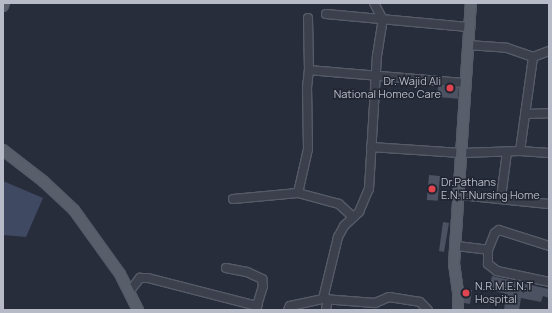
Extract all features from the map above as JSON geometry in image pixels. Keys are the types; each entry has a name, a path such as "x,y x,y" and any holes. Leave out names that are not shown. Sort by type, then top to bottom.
{"main road":[{"path":"458,310 458,292 454,264 457,246 465,83 471,3"},
{"path":"3,150 43,181 74,210 111,261 138,310"}],"street":[{"path":"326,310 325,299 338,237 365,202 369,188 377,76 377,56 383,20 374,3"},
{"path":"326,14 470,27"},
{"path":"298,193 308,149 308,18"},
{"path":"468,45 507,48 533,57 549,50"},
{"path":"520,151 533,57"},
{"path":"309,70 465,83"},
{"path":"525,114 549,113"},
{"path":"371,147 461,153 520,151 549,153"},
{"path":"501,198 507,152"},
{"path":"233,199 298,193 338,204 353,217"},
{"path":"460,196 501,198 549,204"},
{"path":"549,246 499,230 495,233 488,250 488,264 490,267 549,282"},
{"path":"457,246 488,250"},
{"path":"129,292 140,278 148,278 256,308 264,286 262,279 247,272 226,268"},
{"path":"288,310 290,306 325,299 375,303 394,297 420,302 428,310"}],"water":[{"path":"3,181 43,198 26,237 3,235"}],"building":[{"path":"438,86 459,88 458,99 437,97"},
{"path":"429,175 440,176 438,201 427,200"},
{"path":"443,222 449,223 444,252 439,251"},
{"path":"492,276 549,289 549,298 543,296 541,302 521,298 519,310 504,310 506,294 489,290"},
{"path":"464,289 472,290 470,304 464,303"}],"place":[{"name":"Dr. Wajid Ali National Homeo Care","path":"450,88"},
{"name":"Dr.Pathans E.N.T.Nursing Home","path":"432,189"},
{"name":"N.R.M.E.N.T Hospital","path":"466,293"}]}
